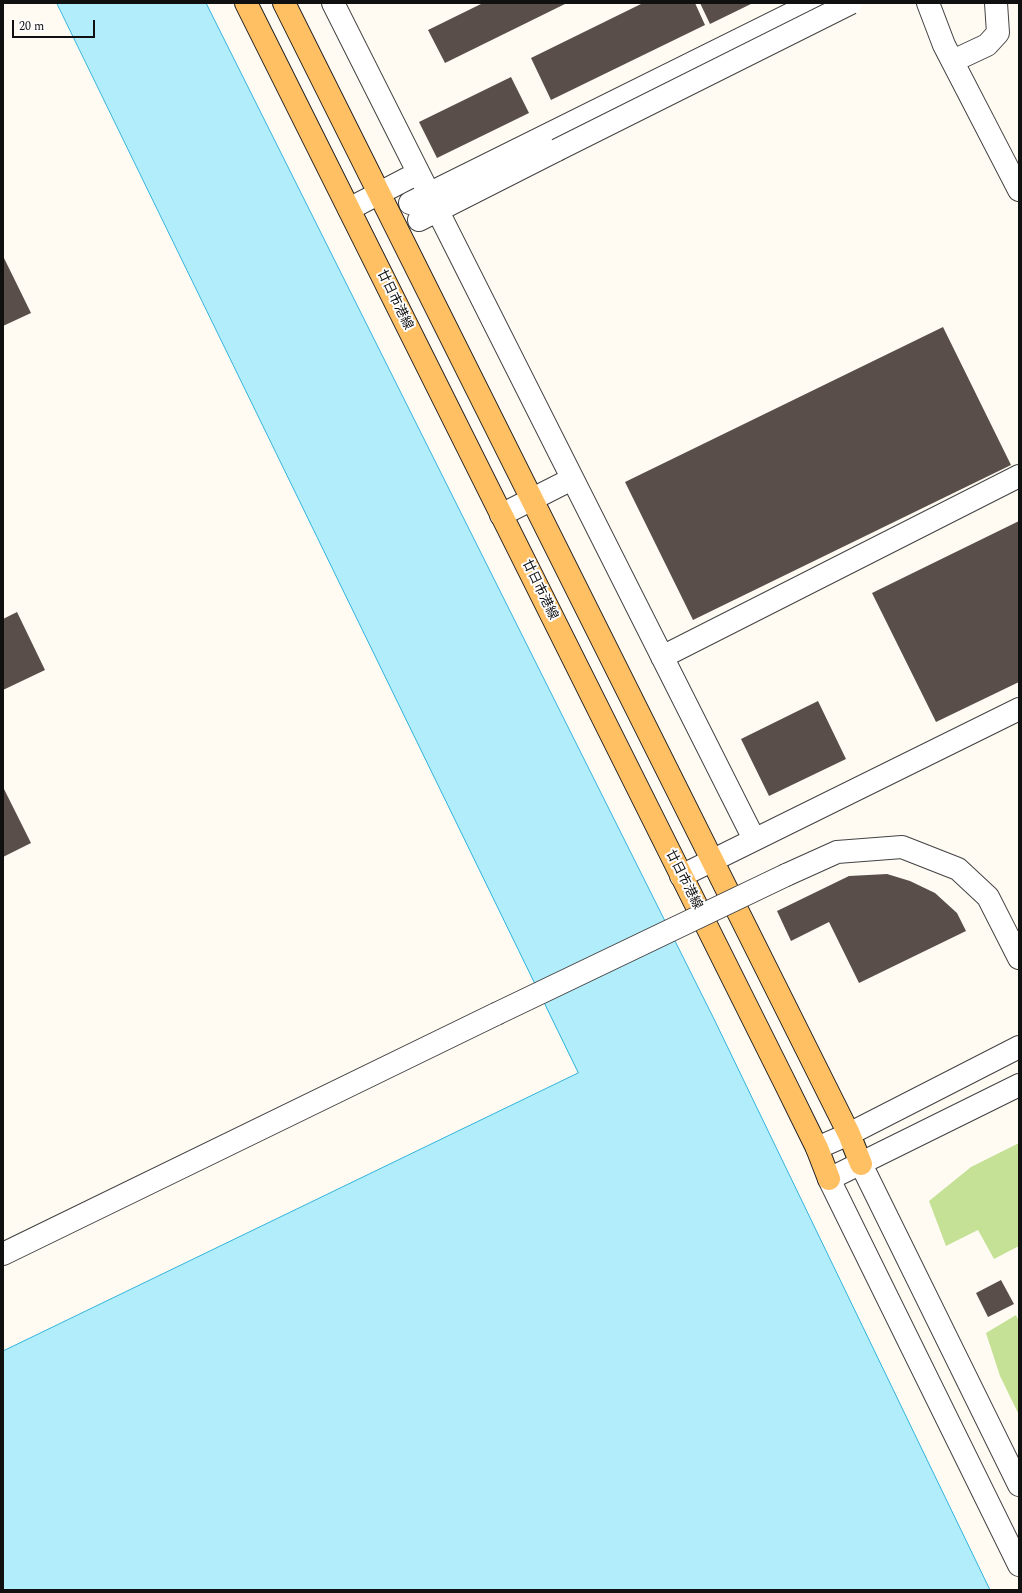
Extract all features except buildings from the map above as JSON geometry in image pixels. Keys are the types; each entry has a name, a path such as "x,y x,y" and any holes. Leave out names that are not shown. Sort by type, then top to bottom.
{"main road":[{"name":"廿日市港線","path":"246,3 817,1148 829,1179"},
{"path":"284,3 849,1134 861,1164"}],"street":[{"path":"333,3 418,173 424,207 572,479 754,839"},
{"path":"554,142 813,3"},
{"path":"424,207 554,142 851,3"},
{"path":"928,3 944,45 1019,190"},
{"path":"953,61 987,45 998,34 996,3"},
{"path":"349,209 418,173"},
{"path":"662,657 1019,476"},
{"path":"501,515 572,479"},
{"path":"681,876 1019,709"},
{"path":"3,1254 496,1014 837,852 902,847 958,869 988,897 1019,958"},
{"path":"817,1148 849,1134 1019,1047"},
{"path":"1019,1085 829,1179 1019,1565"},
{"path":"861,1164 1019,1485"}],"green space":[{"path":"1019,1143 1019,1246 994,1259 978,1230 946,1246 929,1201 971,1167"},
{"path":"1016,1315 1019,1321 1019,1415 1000,1376 986,1333"}],"water":[{"path":"57,3 206,3 714,1019 990,1590 3,1590 3,1351 578,1073"}]}
